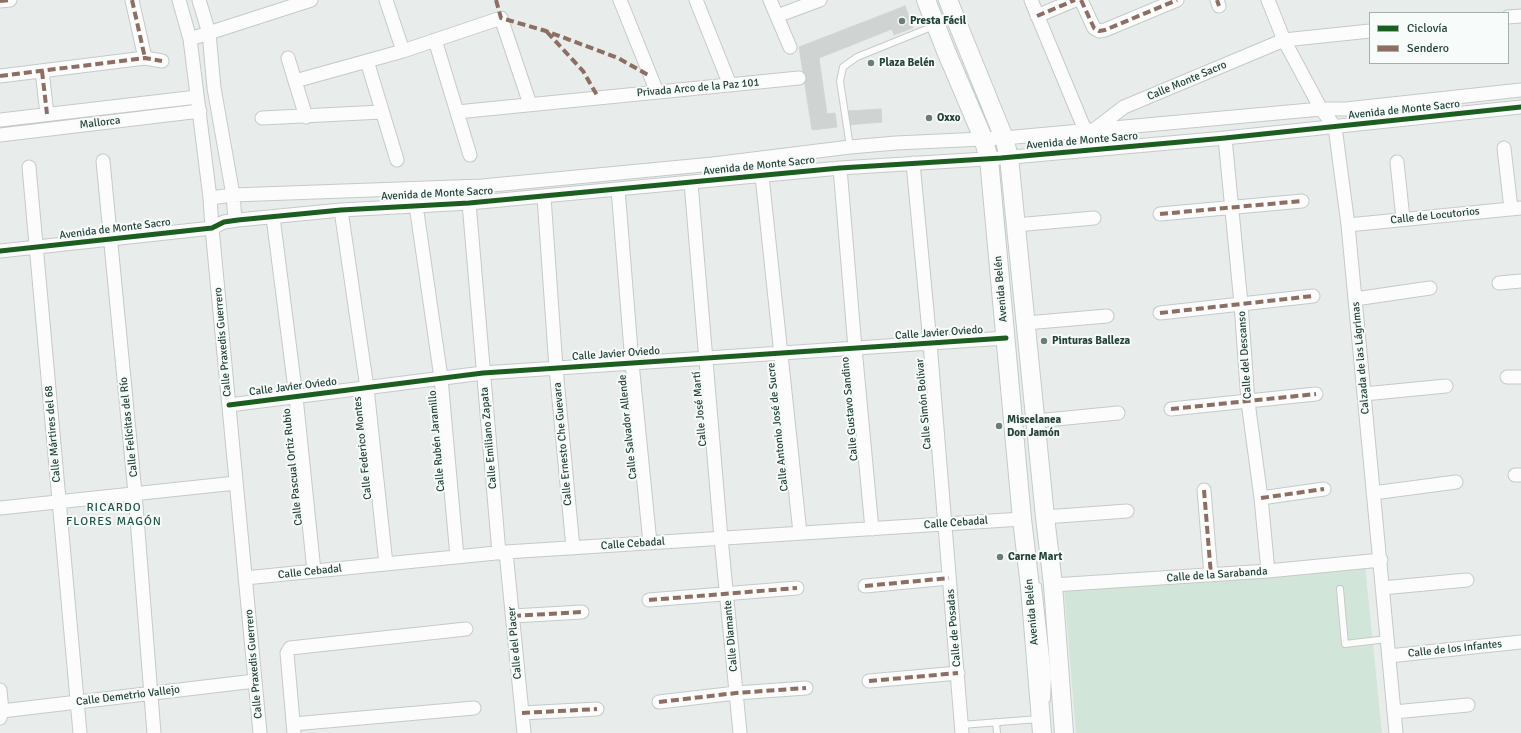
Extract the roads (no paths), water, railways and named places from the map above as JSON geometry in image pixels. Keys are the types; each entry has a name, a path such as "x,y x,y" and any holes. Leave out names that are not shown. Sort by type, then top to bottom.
{"main road":[{"name":"Avenida Belén","path":"926,0 943,13 995,146 1016,225 1045,517 1045,584 1064,733"},
{"name":"Avenida Belén","path":"943,13 995,146 1006,338 1022,519 1044,718"}],"street":[{"path":"0,1 10,0"},
{"path":"132,0 145,58"},
{"name":"Calle Praxedis Guerrero","path":"179,0 190,39 210,198 260,733"},
{"path":"199,0 209,32 214,88 233,195 235,220"},
{"path":"190,39 311,0"},
{"path":"386,0 403,51"},
{"path":"620,0 657,92"},
{"path":"696,0 730,85"},
{"path":"770,0 790,48"},
{"path":"777,16 820,0"},
{"path":"1031,0 1089,130"},
{"path":"1037,16 1075,0"},
{"path":"1081,0 1094,28 1099,31 1105,30 1177,0"},
{"path":"1268,0 1284,40 1321,109 1335,127"},
{"path":"1509,17 1521,16"},
{"path":"295,81 403,51 501,18 530,104"},
{"name":"Calle Monte Sacro","path":"1089,130 1124,107 1284,40 1369,31"},
{"path":"435,40 470,155"},
{"path":"0,76 145,58 162,61"},
{"path":"288,58 306,117"},
{"path":"367,61 397,160"},
{"path":"42,71 47,114"},
{"name":"Privada Arco de la Paz 101","path":"457,112 799,78"},
{"name":"Avenida de Monte Sacro","path":"0,251 212,228 224,222 235,220 341,210 469,203 840,168 913,163 995,146 1089,130 1321,109 1346,109 1521,90"},
{"name":"Mallorca","path":"0,120 197,97"},
{"name":"Avenida de Monte Sacro","path":"210,198 233,195 482,186 713,164 850,147 995,146 1225,138 1521,107"},
{"path":"90,110 92,124"},
{"name":"Mallorca","path":"0,135 200,112"},
{"path":"262,118 382,112"},
{"name":"Calzada de las Lágrimas","path":"1335,127 1348,225 1381,560 1382,588 1396,733"},
{"name":"Calle del Descanso","path":"1225,138 1241,304 1248,402 1261,498 1268,571"},
{"path":"1504,148 1516,208"},
{"name":"Calle Felícitas del Río","path":"103,161 135,493 154,733"},
{"path":"1397,162 1403,220"},
{"name":"Calle Simón Bolívar","path":"913,163 930,343 944,524"},
{"name":"Calle Mártires del 68","path":"29,167 80,733"},
{"name":"Calle Gustavo Sandino","path":"840,168 872,529"},
{"name":"Calle Antonio José de Sucre","path":"762,176 800,533"},
{"name":"Calle José Martí","path":"691,183 721,538"},
{"name":"Calle Salvador Allende","path":"618,189 632,363 650,543"},
{"name":"Calle Ernesto Che Guevara","path":"544,196 556,368 573,548"},
{"path":"1160,214 1302,201"},
{"name":"Calle Emiliano Zapata","path":"469,203 483,373 503,553"},
{"name":"Calle Rubén Jaramillo","path":"416,205 441,378 457,557"},
{"name":"Calle de Locutorios","path":"1348,225 1516,208"},
{"name":"Calle Federico Montes","path":"341,210 367,388 386,564"},
{"name":"Calle Pascual Ortiz Rubio","path":"273,217 296,396 314,571"},
{"path":"1016,225 1094,218"},
{"path":"1499,283 1521,282"},
{"path":"1355,299 1430,288"},
{"path":"1160,313 1313,296"},
{"path":"1026,323 1107,316"},
{"name":"Calle Javier Oviedo","path":"229,405 483,373 1006,338"},
{"path":"1507,377 1521,377"},
{"path":"1364,394 1446,386"},
{"path":"1171,409 1316,394"},
{"path":"1036,421 1118,413"},
{"path":"1374,493 1456,482"},
{"path":"0,508 236,483"},
{"path":"1261,498 1324,489"},
{"path":"1204,490 1212,575"},
{"path":"1045,517 1127,511"},
{"name":"Calle Cebadal","path":"245,578 503,553 1022,519"},
{"name":"Calle de Posadas","path":"944,524 958,674 961,729"},
{"name":"Calle Diamante","path":"721,538 740,733"},
{"name":"Calle del Placer","path":"503,553 513,616 524,733"},
{"name":"Calle de la Sarabanda","path":"1045,584 1212,575 1381,560"},
{"path":"865,586 949,578"},
{"path":"1382,588 1467,580"},
{"path":"649,600 797,588"},
{"path":"513,616 582,612"},
{"path":"466,629 290,648 287,653 294,728 474,708"},
{"name":"Calle de los Infantes","path":"1389,656 1521,642"},
{"path":"869,681 958,674"},
{"name":"Calle Demetrio Vallejo","path":"1,715 77,702 255,681"},
{"path":"659,702 806,688"},
{"path":"0,690 1,715"},
{"path":"1394,712 1468,705"},
{"path":"522,713 597,709"}],"lane":[{"path":"850,147 840,80 843,67 857,57 943,13 942,0"},
{"path":"995,146 1015,370"},
{"path":"1045,584 1054,695"},
{"path":"961,729 996,722 1044,718 1048,668 1042,612 1045,584"},
{"path":"1340,589 1345,644 1387,639"},
{"path":"996,722 997,733"}],"place":[{"name":"Presta Fácil","path":"902,21"},
{"name":"Plaza Belén","path":"871,63"},
{"name":"Oxxo","path":"929,118"},
{"name":"Pinturas Balleza","path":"1044,341"},
{"name":"Miscelanea Don Jamón","path":"999,426"},
{"name":"Carne Mart","path":"1000,557"}],"district":[{"name":"RICARDO FLORES MAGÓN","path":"114,515"}]}
